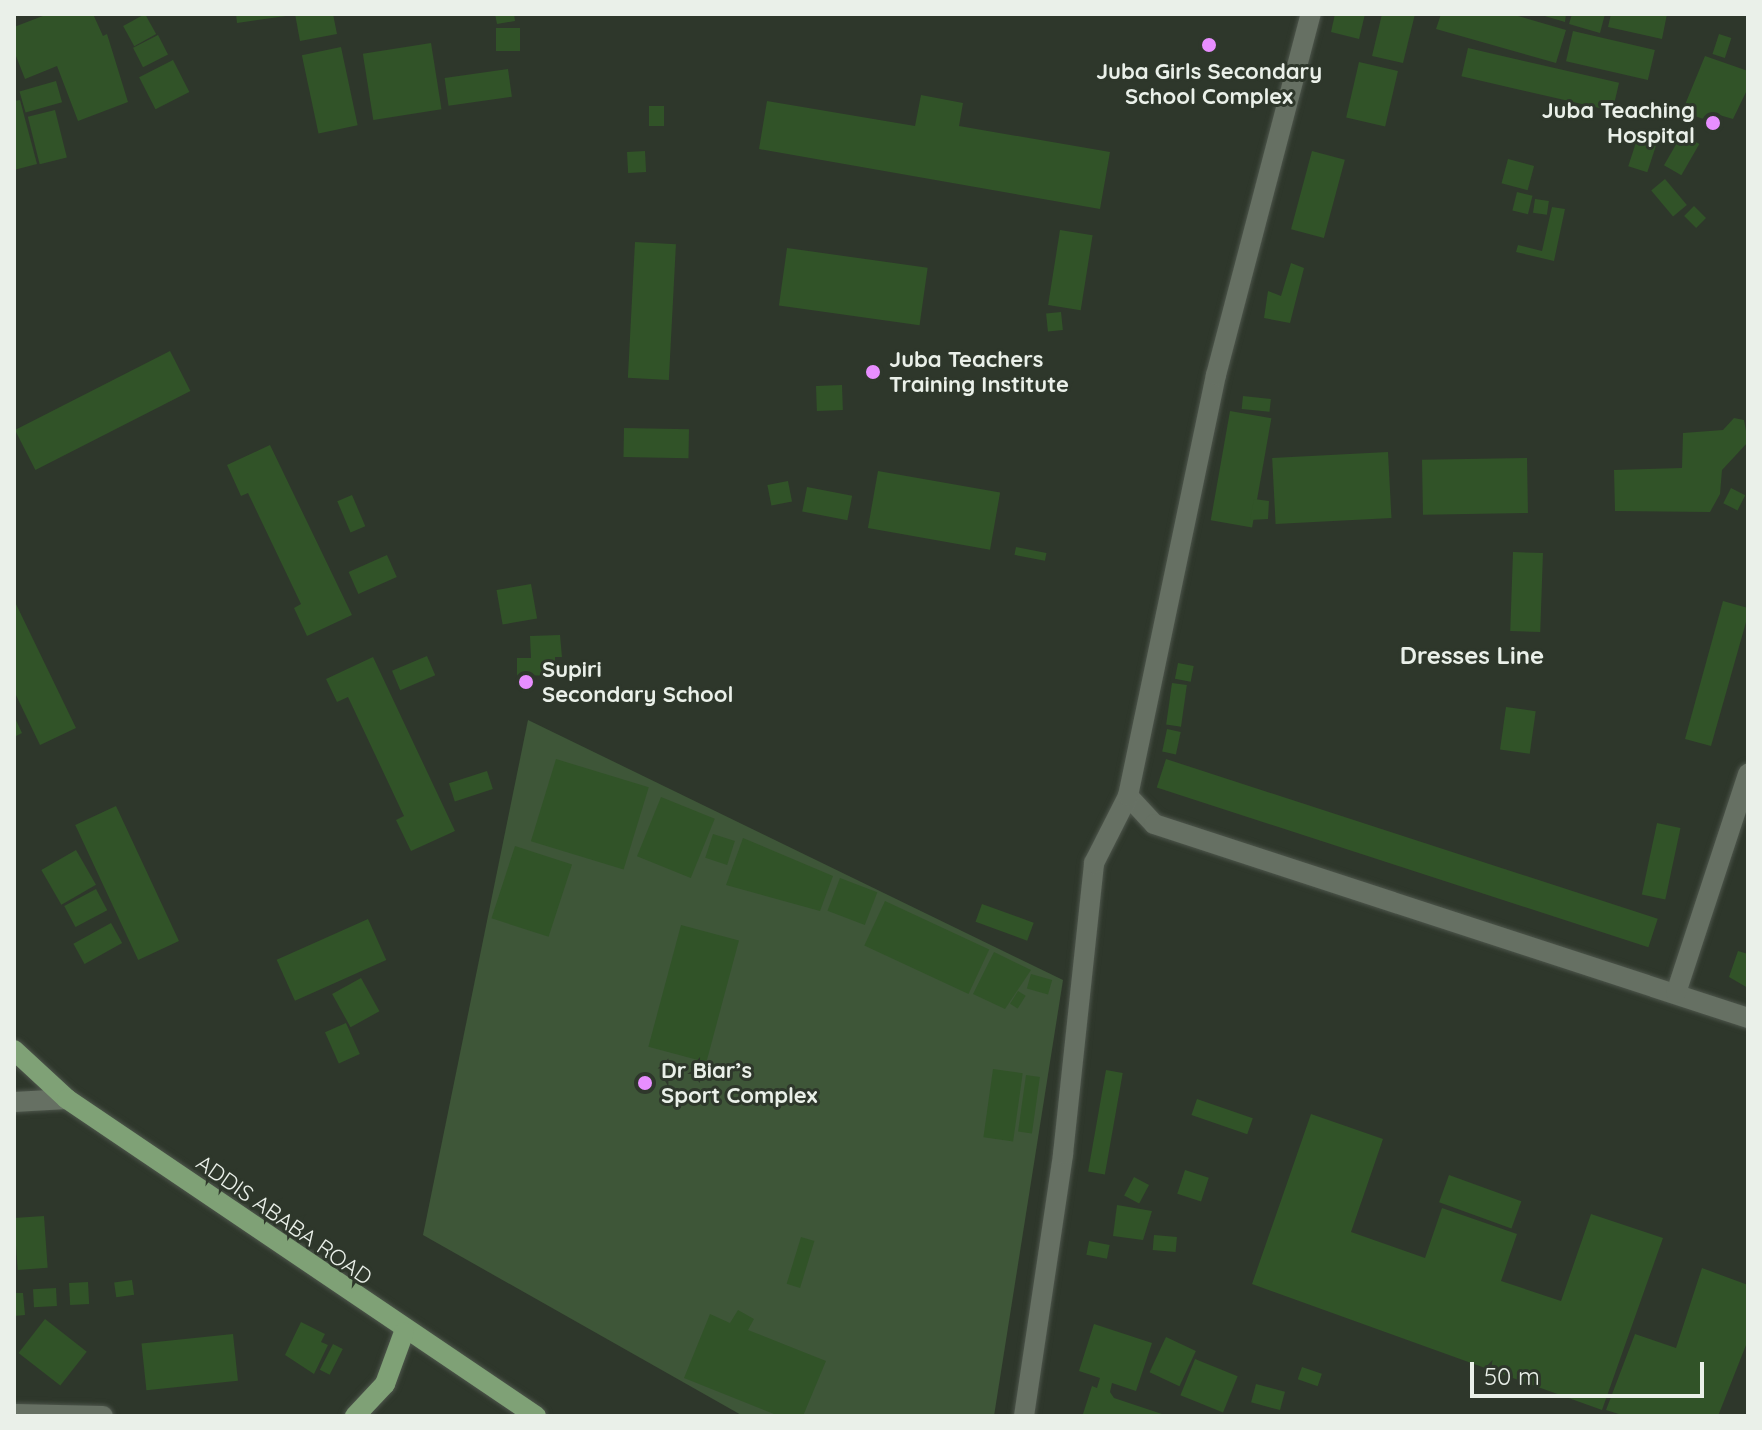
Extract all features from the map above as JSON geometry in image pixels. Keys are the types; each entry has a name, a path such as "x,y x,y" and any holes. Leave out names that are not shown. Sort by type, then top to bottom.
{"main road":[{"name":"ADDIS ABABA ROAD","path":"14,1050 67,1099 404,1332 536,1416"},
{"path":"355,1416 381,1392 404,1332"}],"street":[{"path":"1024,1416 1063,1154 1094,863 1128,796 1216,375 1311,14"},
{"path":"1676,993 1748,774"},
{"path":"1128,796 1154,824 1748,1018"},
{"path":"14,1102 67,1099"},
{"path":"14,1414 103,1416"}],"green space":[{"path":"528,720 1063,980 994,1416 743,1416 423,1235"}],"building":[{"path":"48,14 93,14 103,36 107,34 128,102 78,121 57,66 25,79 14,51 14,27"},
{"path":"145,14 156,34 134,46 123,26"},
{"path":"236,14 286,14 286,16 237,23"},
{"path":"295,14 333,14 337,34 300,41"},
{"path":"495,14 514,14 515,21 497,24"},
{"path":"1335,14 1365,14 1359,39 1331,32"},
{"path":"1382,14 1415,14 1403,63 1372,56"},
{"path":"1441,14 1511,14 1566,30 1556,63 1436,29"},
{"path":"1538,14 1566,14 1565,22"},
{"path":"1572,14 1605,14 1600,33 1569,24"},
{"path":"1611,14 1667,14 1662,39 1608,27"},
{"path":"496,28 520,28 520,51 496,51"},
{"path":"1573,31 1655,50 1648,80 1566,61"},
{"path":"1719,34 1731,38 1725,58 1713,54"},
{"path":"158,35 168,55 143,67 133,48"},
{"path":"431,43 441,109 373,120 363,54"},
{"path":"341,47 358,125 319,134 302,55"},
{"path":"1468,48 1619,83 1613,111 1461,76"},
{"path":"1705,56 1748,71 1748,88 1733,119 1716,114 1713,122 1682,112"},
{"path":"173,60 189,92 155,109 139,77"},
{"path":"1359,62 1398,71 1385,127 1346,118"},
{"path":"508,69 512,97 449,106 445,78"},
{"path":"56,81 62,102 26,113 19,91"},
{"path":"921,95 963,103 959,126 1110,152 1100,209 759,149 767,101 915,126"},
{"path":"20,100 37,164 14,170 14,101"},
{"path":"649,106 664,106 664,126 649,126"},
{"path":"55,110 67,158 40,164 28,117"},
{"path":"1640,130 1659,136 1647,172 1628,166"},
{"path":"1682,134 1699,144 1681,175 1664,165"},
{"path":"645,151 646,172 628,173 627,152"},
{"path":"1312,151 1345,160 1324,238 1291,229"},
{"path":"1508,159 1534,166 1528,190 1502,183"},
{"path":"1665,179 1687,205 1673,217 1651,191"},
{"path":"1517,192 1533,196 1528,214 1512,210"},
{"path":"1535,199 1549,201 1547,215 1533,213"},
{"path":"1694,206 1706,218 1696,228 1684,216"},
{"path":"1552,207 1565,209 1554,261 1516,252 1518,245 1542,251"},
{"path":"1060,230 1093,235 1081,310 1048,305"},
{"path":"635,242 676,244 669,380 628,378"},
{"path":"787,248 928,268 920,325 779,305"},
{"path":"1291,263 1304,268 1290,323 1264,318 1268,291 1281,296"},
{"path":"1061,312 1063,330 1048,331 1046,314"},
{"path":"170,351 190,391 35,470 15,430"},
{"path":"842,385 843,410 817,411 816,386"},
{"path":"1243,396 1271,399 1269,412 1242,409"},
{"path":"1230,411 1271,418 1252,528 1211,520"},
{"path":"1734,418 1744,420 1748,442 1722,470 1720,494 1710,512 1615,511 1614,470 1682,468 1683,433 1723,430"},
{"path":"624,428 689,429 688,458 623,457"},
{"path":"270,445 352,615 307,636 294,608 301,604 248,493 241,496 227,465"},
{"path":"1388,452 1391,518 1276,524 1272,458"},
{"path":"1527,458 1528,513 1423,515 1422,460"},
{"path":"878,471 1000,493 990,550 868,528"},
{"path":"788,481 792,502 771,506 767,485"},
{"path":"807,487 852,496 847,520 802,512"},
{"path":"1731,488 1745,495 1738,510 1723,503"},
{"path":"352,495 365,526 351,533 337,501"},
{"path":"1254,499 1269,501 1268,519 1250,520"},
{"path":"1016,547 1046,553 1045,561 1014,555"},
{"path":"1513,552 1543,553 1540,632 1510,631"},
{"path":"387,555 397,577 358,594 349,572"},
{"path":"531,584 537,618 503,625 497,590"},
{"path":"14,600 76,728 40,745 14,691"},
{"path":"1723,601 1748,608 1748,615 1711,746 1685,739"},
{"path":"560,635 562,657 555,657 555,675 517,676 517,658 531,658 530,636"},
{"path":"427,656 435,675 400,690 392,671"},
{"path":"373,657 455,831 411,851 396,820 404,816 348,697 337,702 326,679"},
{"path":"1178,663 1194,666 1191,682 1175,679"},
{"path":"1172,683 1187,685 1181,727 1166,725"},
{"path":"1506,707 1536,711 1530,754 1500,750"},
{"path":"14,716 22,733 14,737"},
{"path":"1167,729 1181,732 1176,754 1162,751"},
{"path":"556,759 649,787 624,870 531,841"},
{"path":"1166,759 1658,919 1648,947 1157,788"},
{"path":"487,771 493,789 455,801 449,783"},
{"path":"661,797 715,819 691,878 637,856"},
{"path":"116,806 179,941 138,960 75,825"},
{"path":"1657,823 1680,828 1665,899 1642,894"},
{"path":"713,834 735,841 727,865 705,858"},
{"path":"743,838 833,876 820,911 726,885"},
{"path":"515,846 572,865 549,937 492,918"},
{"path":"76,850 96,885 61,905 41,870"},
{"path":"840,878 877,892 865,925 827,911"},
{"path":"96,889 107,910 75,927 64,906"},
{"path":"885,901 989,950 969,994 864,945"},
{"path":"982,904 1034,923 1027,941 976,922"},
{"path":"368,919 386,960 295,1001 277,960"},
{"path":"111,923 122,943 85,964 73,944"},
{"path":"681,925 739,941 706,1062 648,1047"},
{"path":"1738,951 1748,954 1748,988 1729,977"},
{"path":"994,952 1031,970 1005,1009 973,994"},
{"path":"1031,974 1052,980 1048,994 1027,988"},
{"path":"361,978 379,1011 351,1027 332,994"},
{"path":"1018,991 1026,996 1018,1008 1010,1004"},
{"path":"346,1023 360,1054 339,1063 325,1032"},
{"path":"993,1069 1023,1073 1013,1142 983,1137"},
{"path":"1106,1070 1123,1073 1105,1174 1088,1171"},
{"path":"1026,1075 1040,1077 1032,1133 1018,1131"},
{"path":"1197,1099 1253,1118 1247,1134 1191,1115"},
{"path":"1311,1114 1383,1139 1351,1232 1425,1258 1442,1208 1517,1234 1501,1281 1561,1301 1591,1214 1663,1238 1602,1410 1252,1284"},
{"path":"1185,1170 1209,1178 1201,1202 1177,1194"},
{"path":"1449,1175 1521,1201 1511,1229 1439,1202"},
{"path":"1134,1177 1149,1185 1139,1204 1124,1196"},
{"path":"1117,1205 1152,1211 1143,1240 1113,1236"},
{"path":"44,1216 48,1268 18,1270 14,1218"},
{"path":"1154,1235 1177,1237 1176,1252 1153,1250"},
{"path":"801,1237 814,1241 800,1288 787,1284"},
{"path":"1089,1241 1110,1245 1107,1259 1086,1255"},
{"path":"1702,1268 1748,1285 1748,1340 1718,1416 1625,1416 1606,1410 1635,1334 1676,1348"},
{"path":"132,1280 134,1295 116,1297 114,1283"},
{"path":"88,1282 89,1304 70,1305 69,1283"},
{"path":"56,1288 57,1306 34,1307 33,1289"},
{"path":"14,1293 23,1293 25,1315 14,1316"},
{"path":"738,1310 754,1319 748,1330 826,1361 803,1416 779,1416 684,1378 710,1314 730,1323"},
{"path":"45,1319 87,1352 60,1386 19,1353"},
{"path":"301,1322 325,1334 321,1342 328,1345 314,1374 285,1355"},
{"path":"1094,1324 1152,1343 1136,1391 1112,1383 1110,1392 1114,1398 1168,1416 1083,1414 1092,1386 1097,1388 1100,1378 1079,1371"},
{"path":"233,1334 238,1381 146,1390 142,1344"},
{"path":"1166,1337 1196,1351 1179,1386 1150,1372"},
{"path":"333,1344 343,1349 330,1375 320,1370"},
{"path":"1195,1359 1238,1376 1223,1412 1180,1395"},
{"path":"1302,1367 1322,1374 1318,1386 1298,1379"},
{"path":"1256,1384 1285,1392 1280,1410 1251,1402"}],"place":[{"name":"Juba Girls Secondary School Complex","path":"1209,45"},
{"name":"Juba Teaching Hospital","path":"1713,123"},
{"name":"Juba Teachers Training Institute","path":"873,372"},
{"name":"Supiri Secondary School","path":"526,682"},
{"name":"Dr Biar’s Sport Complex","path":"645,1083"}],"district":[{"name":"Dresses Line","path":"1472,656"}]}
